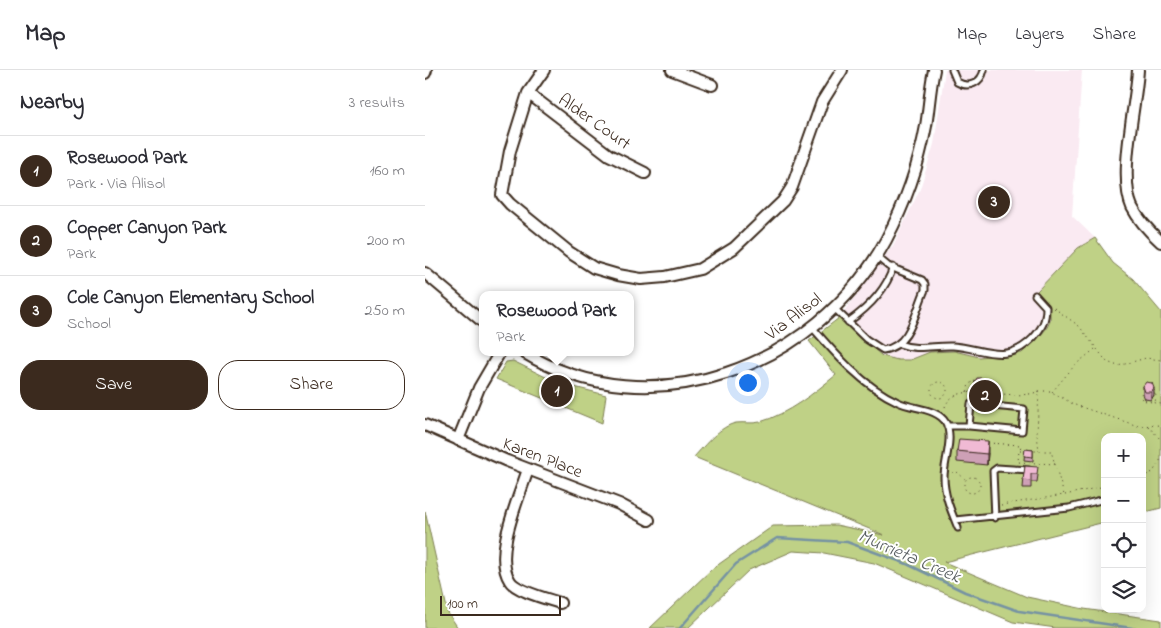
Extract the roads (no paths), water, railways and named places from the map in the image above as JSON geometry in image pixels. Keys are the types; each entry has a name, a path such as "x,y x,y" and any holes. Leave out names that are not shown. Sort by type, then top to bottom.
{"street":[{"path":"544,70 528,93 510,151 501,194 510,204 569,252 594,268 641,279 665,277 700,269 734,248 783,201 792,187 822,102 842,70"},
{"path":"672,70 712,85"},
{"path":"1139,70 1128,158 1128,191 1131,206 1139,218 1161,242"},
{"name":"Via Alisol","path":"531,356 565,373 609,384 655,388 704,381 759,361 811,327 833,308 865,273 886,240 902,202 920,150 930,71"},
{"name":"Alder Court","path":"528,93 609,155 645,173"},
{"path":"425,273 479,319"},
{"path":"458,440 479,388 498,356"},
{"name":"Karen Place","path":"425,425 528,470 619,504 649,520"},
{"path":"528,470 507,534 507,571 510,582 517,587 559,603"}],"lane":[{"path":"953,70 957,82 968,85 976,84 984,70"},
{"path":"833,308 866,339 883,350 892,349 899,344 909,329 925,284 922,280 893,267 876,256"},
{"path":"848,322 864,311 888,282 893,267"},
{"path":"899,344 912,349 959,346 980,352 999,353 1024,347 1046,321 1046,307 1035,295"},
{"path":"811,327 834,353 875,389 898,402 939,415 947,426 945,491 958,528"},
{"path":"947,426 969,426 1022,432 1025,409 971,404 969,426"},
{"path":"995,518 993,471 997,468 1035,470"},
{"path":"955,520 995,518 1069,508 1101,500"}],"waterway":[{"name":"Murrieta Creek","path":"680,628 736,564 777,538 847,542 907,564 965,592 1019,611 1132,628"}],"place":[{"name":"Cole Canyon Elementary School","path":"994,202"},
{"name":"Rosewood Park","path":"557,391"},
{"name":"Copper Canyon Park","path":"985,396"}]}
